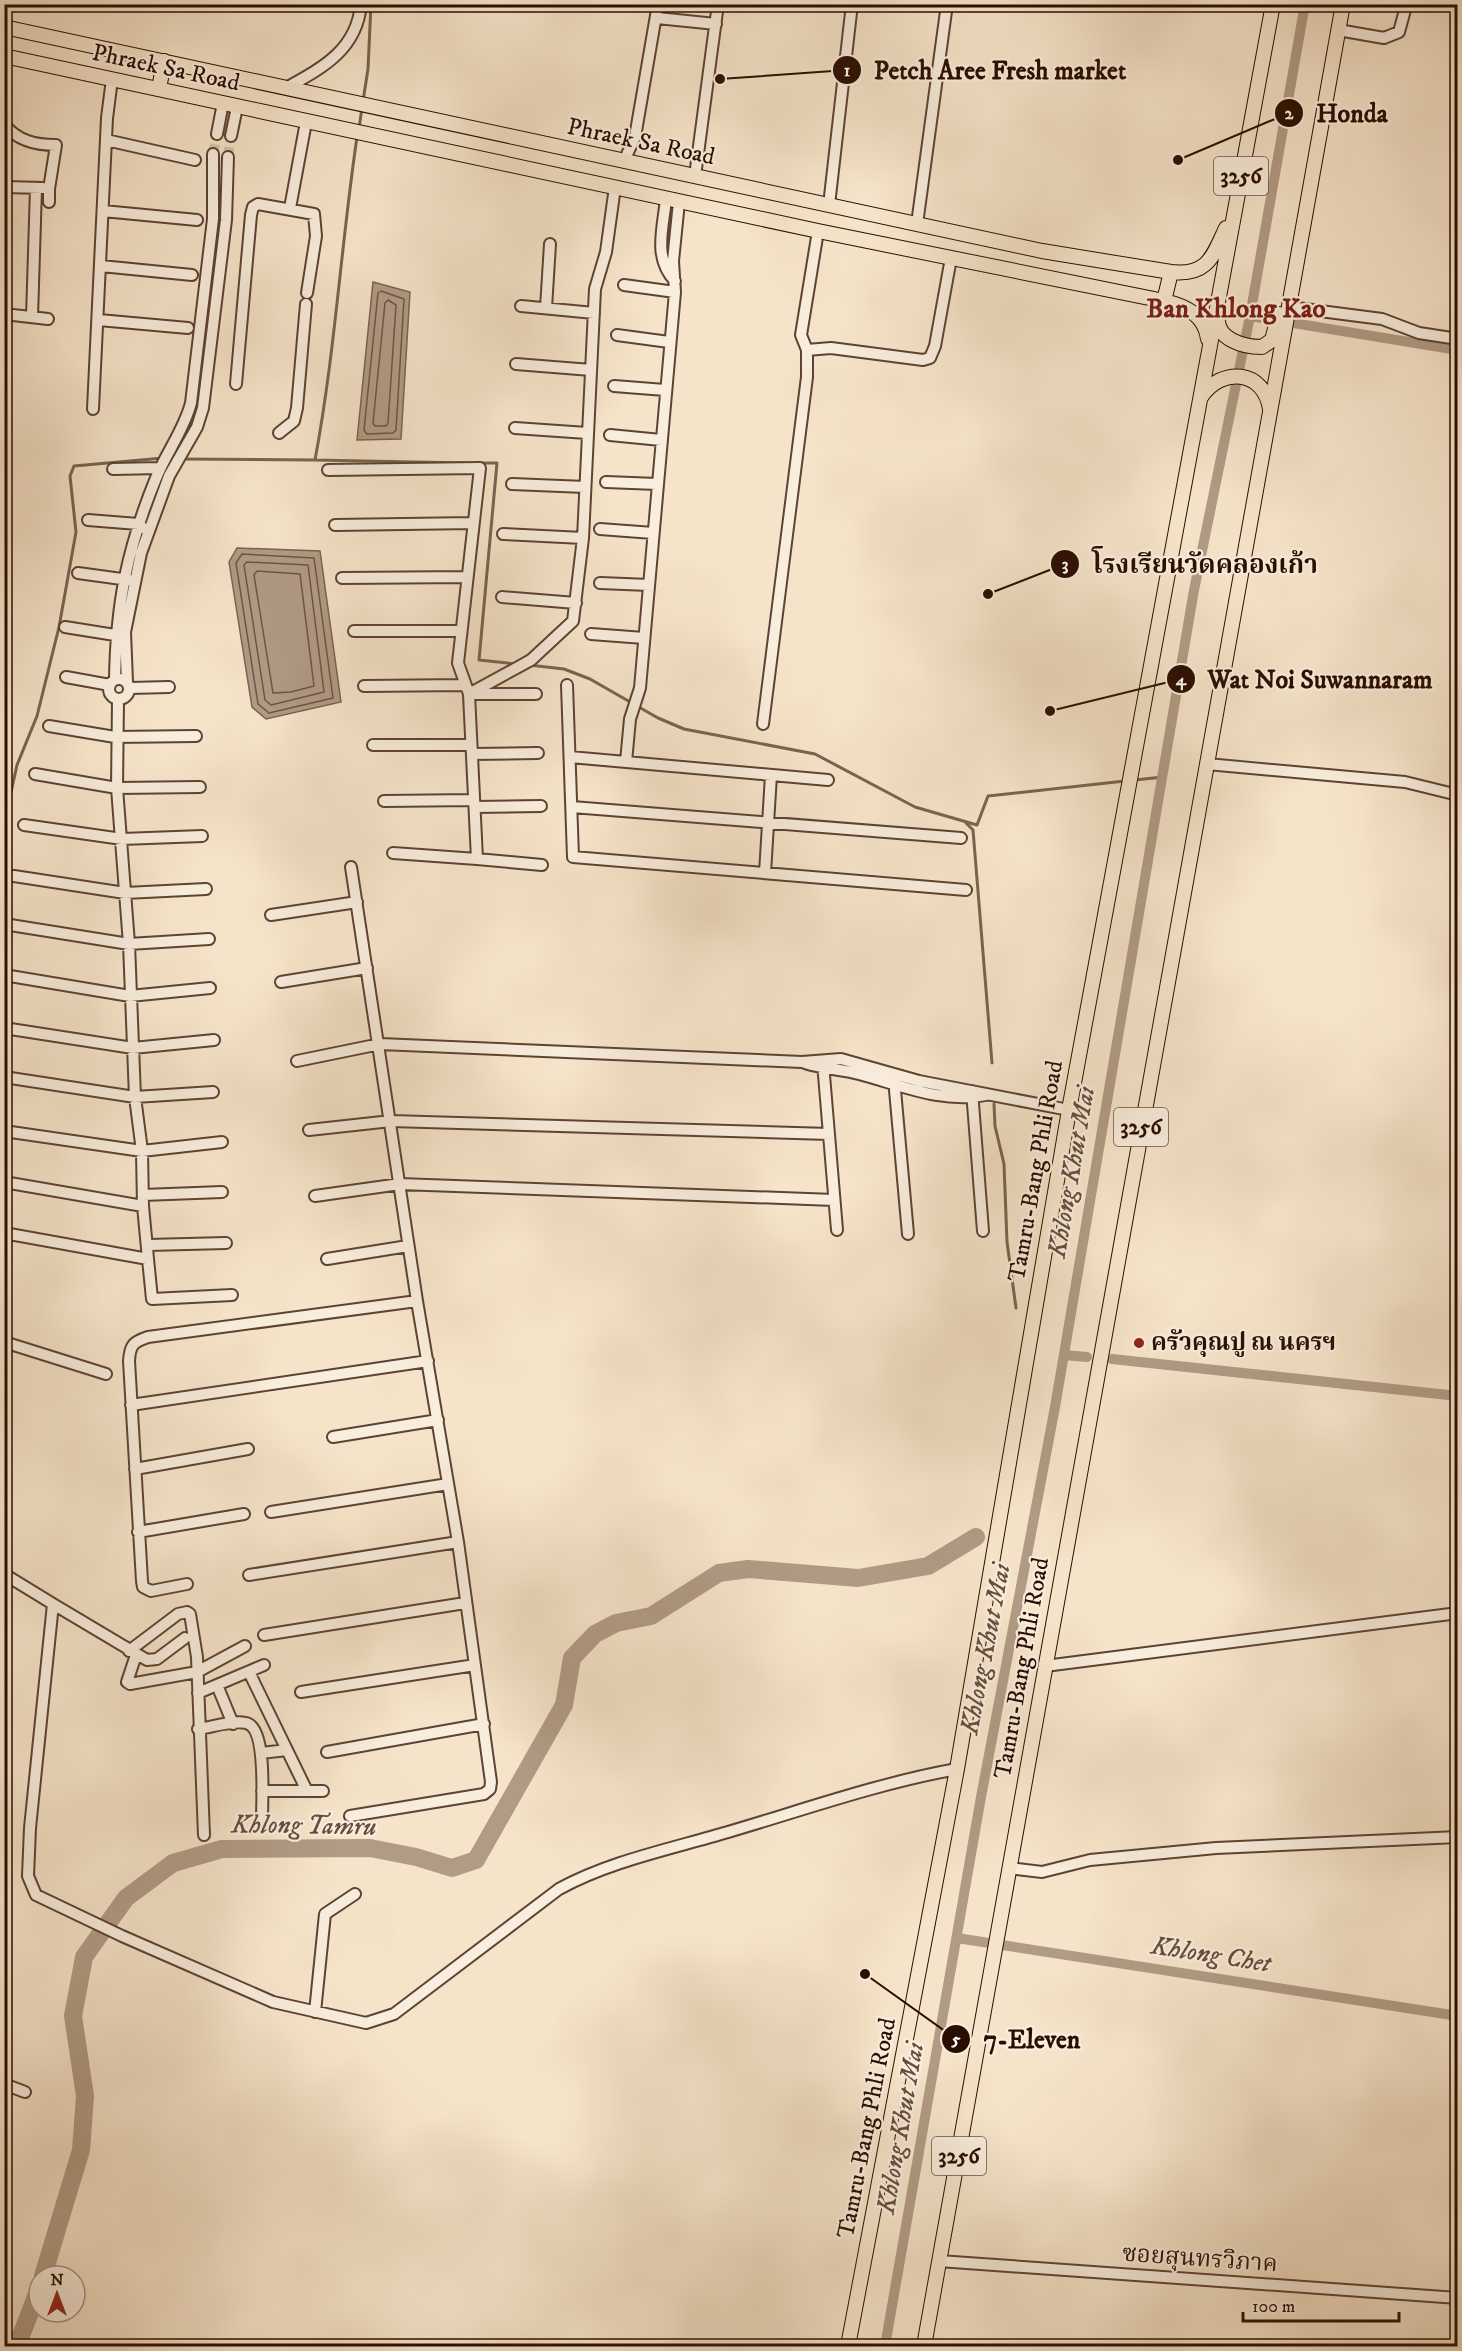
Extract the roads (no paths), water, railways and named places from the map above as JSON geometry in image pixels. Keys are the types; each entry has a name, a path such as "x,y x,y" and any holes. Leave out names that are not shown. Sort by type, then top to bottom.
{"main road":[{"name":"Tamru-Bang Phli Road","path":"848,2346 957,1769 1069,1110 1273,4"},
{"name":"Tamru-Bang Phli Road","path":"924,2346 1271,411 1280,333 1298,255 1343,4"},
{"name":"Phraek Sa Road","path":"4,27 1042,251 1171,272 1189,273 1207,265 1235,209"},
{"name":"Phraek Sa Road","path":"4,56 818,231 1164,301 1197,315 1205,325 1209,347"},
{"path":"159,89 164,61"},
{"path":"1240,184 1235,231 1218,320 1219,327 1224,335 1241,343 1262,347 1280,333"},
{"path":"1164,301 1171,272"},
{"path":"1199,399 1216,381 1231,376 1255,384 1268,399 1271,411"}],"street":[{"path":"286,88 326,65 351,40 357,29 361,4"},
{"path":"624,161 635,137 658,4"},
{"path":"695,176 718,4"},
{"path":"829,205 852,4"},
{"path":"918,224 949,4"},
{"path":"1338,30 1391,37 1399,32 1405,10"},
{"path":"657,18 716,24"},
{"path":"93,409 106,140 112,79"},
{"path":"217,134 223,103"},
{"path":"231,136 237,107"},
{"path":"290,208 306,122"},
{"path":"4,124 11,134 27,141 56,145 49,202"},
{"path":"106,140 195,160"},
{"path":"118,700 110,694 122,580 138,524 161,467 187,419 193,387 213,219 213,154"},
{"path":"118,700 127,697 125,632 148,532 174,465 201,417 207,389 226,220 228,163 212,166"},
{"path":"4,187 49,189"},
{"path":"32,317 36,188"},
{"path":"467,690 506,676 531,660 573,621 583,538 595,289 606,252 615,188"},
{"path":"626,762 630,719 640,688 675,286 673,200"},
{"path":"236,384 253,207 263,204 314,214 316,220 297,408 294,421 279,433"},
{"path":"103,211 197,220"},
{"path":"213,219 226,220"},
{"path":"763,724 807,377 807,350 801,335 818,231"},
{"path":"546,308 550,244"},
{"path":"807,350 831,348 923,360 930,358 935,346 951,258"},
{"path":"101,266 192,275"},
{"path":"206,275 218,278"},
{"path":"624,285 675,286"},
{"path":"521,306 594,313"},
{"path":"1286,310 1382,319 1419,333 1458,339"},
{"path":"4,314 48,319"},
{"path":"99,320 188,328"},
{"path":"199,335 212,337"},
{"path":"617,335 669,342"},
{"path":"516,364 591,370"},
{"path":"614,386 665,390"},
{"path":"193,387 207,389"},
{"path":"515,428 587,433"},
{"path":"610,435 661,440"},
{"path":"113,469 161,467"},
{"path":"328,470 480,468 458,663 467,690 477,860"},
{"path":"606,482 657,484"},
{"path":"512,484 585,487"},
{"path":"88,520 138,524 148,532"},
{"path":"335,525 473,523"},
{"path":"600,530 653,533"},
{"path":"504,534 583,538"},
{"path":"78,573 135,581"},
{"path":"342,578 467,577"},
{"path":"600,583 649,585"},
{"path":"502,597 576,603"},
{"path":"65,627 115,635"},
{"path":"354,631 460,631"},
{"path":"591,634 644,638"},
{"path":"66,677 128,685 169,687"},
{"path":"364,686 536,694"},
{"path":"567,686 573,857 966,890"},
{"path":"118,700 115,738 117,788 129,944 135,1097 142,1152 143,1201 152,1299 232,1295"},
{"path":"49,726 115,738 196,736"},
{"path":"373,746 538,753"},
{"path":"570,757 828,780"},
{"path":"1207,764 1405,782 1458,795"},
{"path":"35,774 117,788 200,787"},
{"path":"765,873 771,775"},
{"path":"384,801 541,806"},
{"path":"572,807 961,838"},
{"path":"24,825 122,839 202,836"},
{"path":"393,853 542,865"},
{"path":"350,1816 484,1794 490,1789 492,1782 458,1542 408,1246 380,1044 351,867"},
{"path":"14,876 125,893 206,889"},
{"path":"271,915 357,902"},
{"path":"4,924 129,944 208,939"},
{"path":"281,982 367,968"},
{"path":"4,975 130,996 210,988"},
{"path":"4,1028 134,1048 214,1040"},
{"path":"297,1061 380,1044 823,1064 858,1062 919,1081 972,1094"},
{"path":"823,1064 924,1093 988,1095 1069,1110"},
{"path":"823,1064 837,1230"},
{"path":"894,1073 908,1234"},
{"path":"4,1077 135,1097 213,1092"},
{"path":"972,1094 983,1231"},
{"path":"309,1130 391,1121 829,1134"},
{"path":"4,1131 142,1152 222,1142"},
{"path":"4,1182 143,1201 222,1192"},
{"path":"315,1196 400,1184 834,1200"},
{"path":"4,1233 148,1259"},
{"path":"148,1245 226,1243"},
{"path":"327,1259 408,1246"},
{"path":"187,1584 151,1591 143,1587 131,1405 130,1349 134,1342 148,1337 417,1301"},
{"path":"4,1342 106,1374"},
{"path":"131,1405 428,1361"},
{"path":"333,1437 438,1420"},
{"path":"135,1468 248,1449"},
{"path":"271,1512 448,1484"},
{"path":"138,1532 244,1514"},
{"path":"249,1575 458,1542"},
{"path":"4,1574 133,1653 152,1661 185,1638"},
{"path":"264,1635 465,1603"},
{"path":"53,1604 33,1796 28,1876 36,1895 122,1936 273,2002 366,2023 394,2014 559,1889 576,1880 620,1864 862,1792 957,1769"},
{"path":"204,1835 198,1729 198,1693 197,1672 197,1657 187,1612 178,1614 133,1653 128,1676 127,1682 130,1684 197,1672 244,1646"},
{"path":"1045,1666 1458,1613"},
{"path":"198,1693 264,1665"},
{"path":"301,1692 475,1665"},
{"path":"249,1672 307,1791"},
{"path":"217,1685 233,1724"},
{"path":"198,1729 246,1723 253,1727 259,1739 261,1753 262,1818"},
{"path":"327,1752 484,1724"},
{"path":"261,1753 287,1749"},
{"path":"262,1791 323,1791"},
{"path":"1009,1868 1042,1872 1090,1860 1215,1848 1458,1837"},
{"path":"315,2012 325,1914 355,1894"},
{"path":"4,2084 26,2092"},
{"name":"ซอยสุนทรวิภาค","path":"939,2261 1458,2298"}],"water":[{"path":"373,282 410,292 401,439 357,440"},
{"path":"237,548 320,551 341,702 266,719 252,707 229,562"}],"waterway":[{"path":"363,101 368,69 371,4"},
{"name":"Khlong Khut Mai","path":"885,2346 981,1797 1055,1407 1194,590 1250,316 1305,4"},
{"path":"359,128 362,108"},
{"path":"357,137 328,380 315,460 465,463"},
{"path":"1250,316 1458,350"},
{"path":"4,864 10,829 10,797 17,765 37,716 59,627 76,532 70,476 74,466 163,458"},
{"path":"182,459 315,460"},
{"path":"478,463 497,463 479,660 516,664"},
{"path":"529,665 564,669 590,679 658,718 684,729 815,754 915,807 977,825 988,796 1125,781"},
{"path":"1135,780 1163,777"},
{"path":"966,823 973,830 992,1063"},
{"path":"994,1104 995,1126 1004,1164 1007,1242 1016,1308"},
{"path":"1064,1355 1087,1357"},
{"path":"1112,1359 1458,1396"},
{"name":"Khlong Tamru","path":"47,2264 81,2150 85,2096 73,2016 84,1957 126,1898 173,1863 222,1849 370,1848 416,1857 452,1868 476,1860 564,1705 572,1658 595,1634 616,1623 651,1616 719,1573 748,1569 858,1578 928,1566 976,1537"},
{"name":"Khlong Chet","path":"957,1938 1458,2016"},
{"name":"Khlong Tamru","path":"17,2346 27,2320"}],"tunnel":[{"path":"213,154 217,134"},
{"path":"228,157 231,136"}],"place":[{"name":"Petch Aree Fresh market","path":"720,79"},
{"name":"Honda","path":"1178,160"},
{"name":"โรงเรียนวัดคลองเก้า","path":"988,594"},
{"name":"Wat Noi Suwannaram","path":"1050,711"},
{"name":"ครัวคุณปู ณ นครฯ","path":"1139,1343"},
{"name":"7-Eleven","path":"865,1974"}],"district":[{"name":"Ban Khlong Kao","path":"1236,309"}]}
